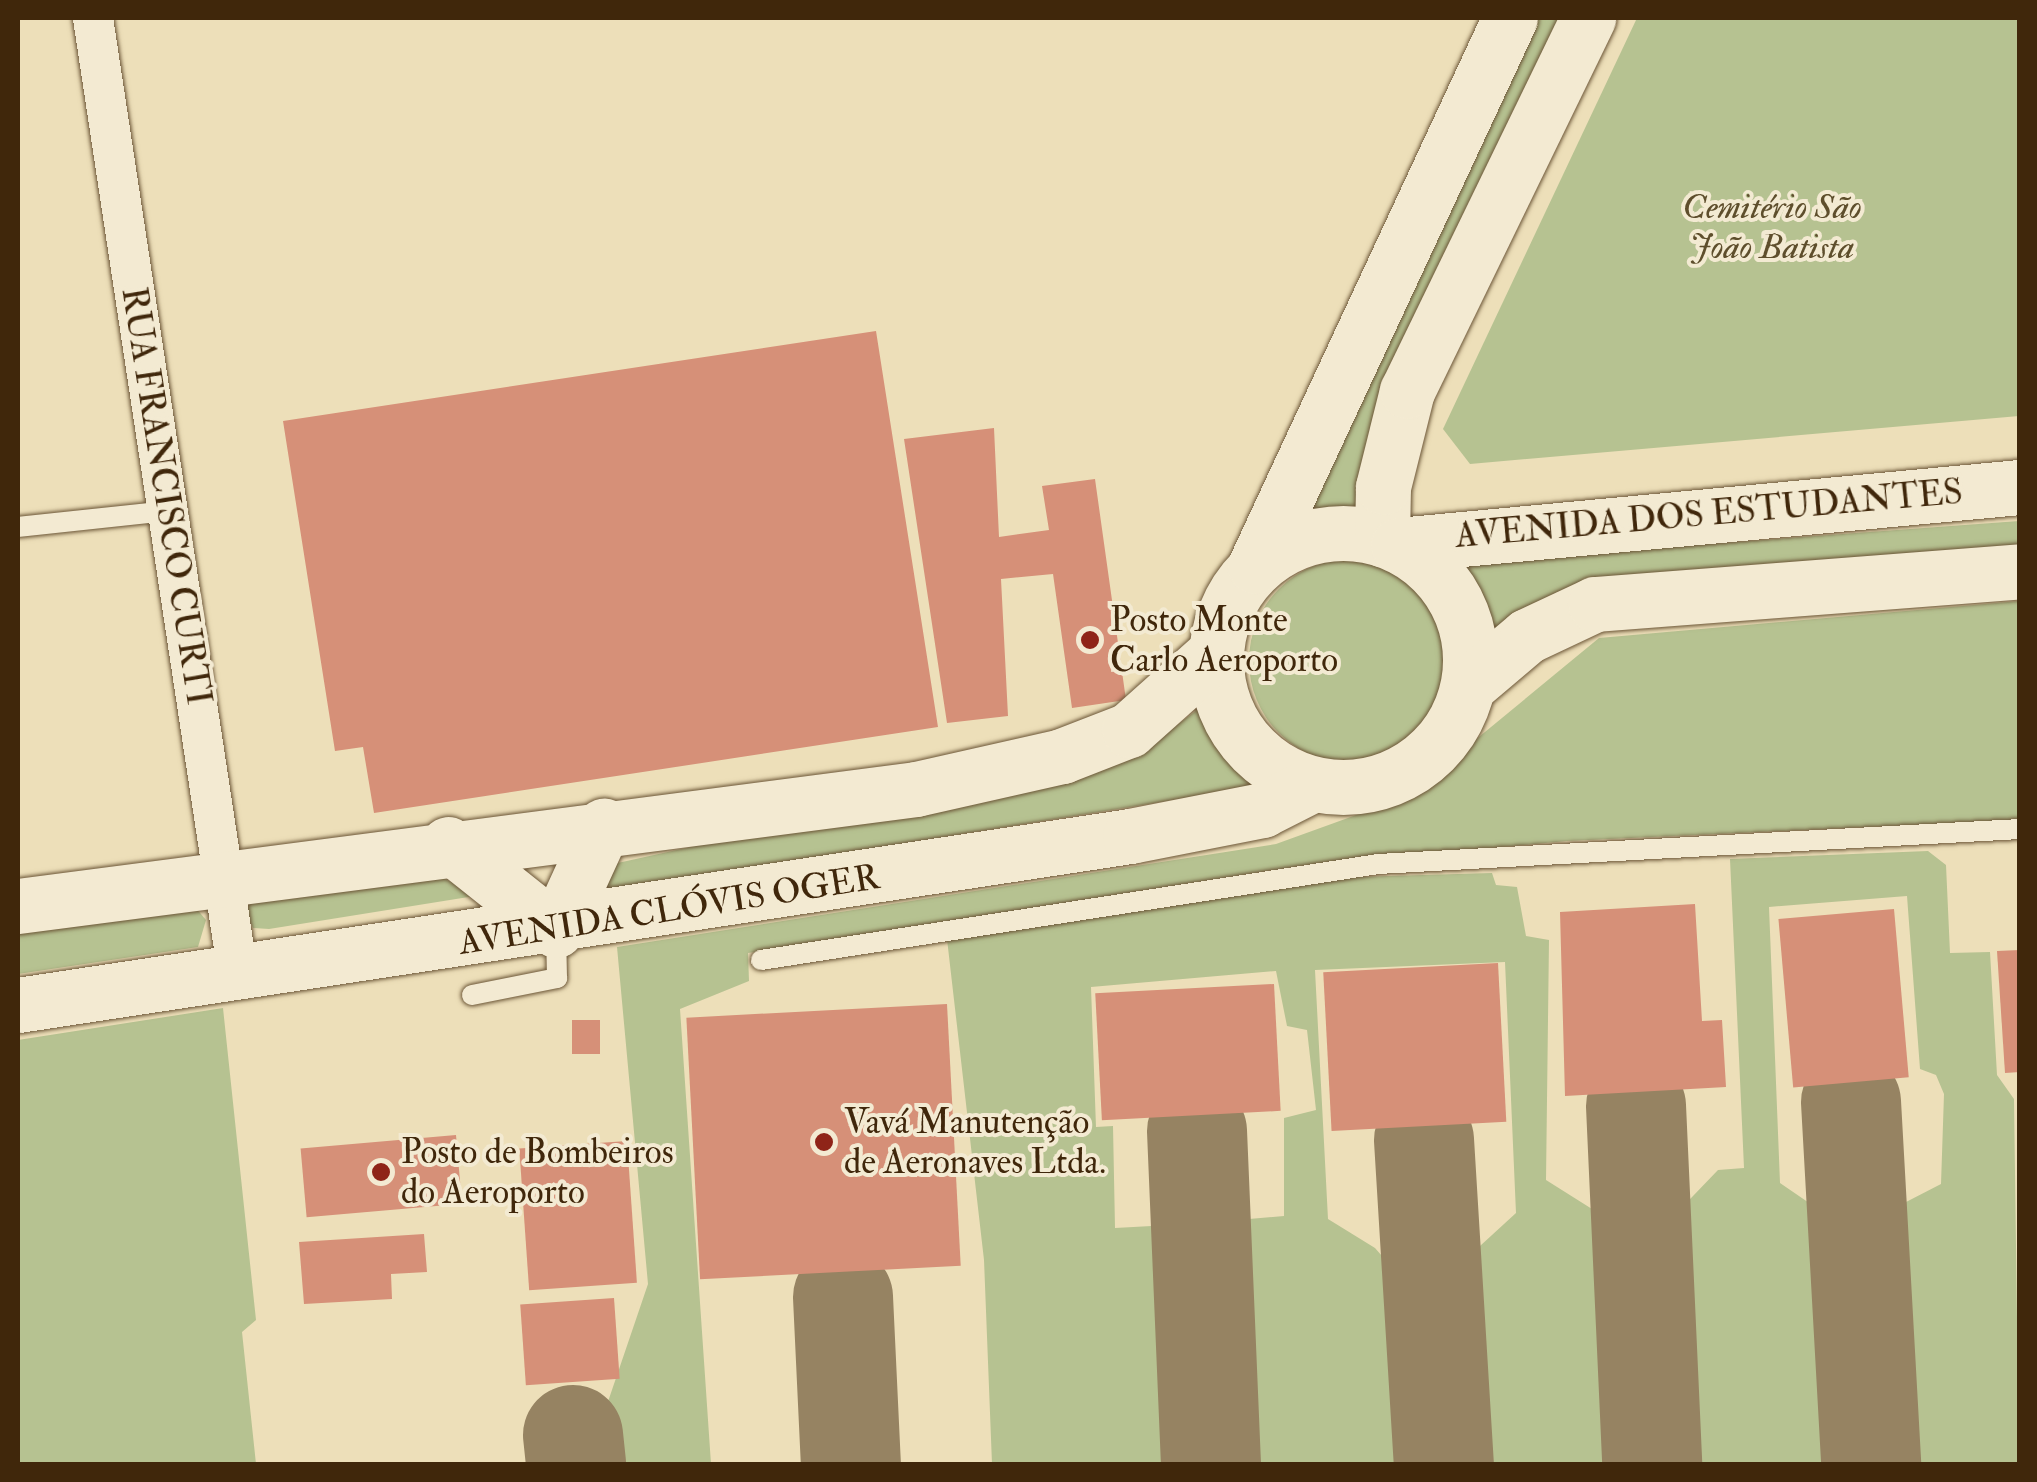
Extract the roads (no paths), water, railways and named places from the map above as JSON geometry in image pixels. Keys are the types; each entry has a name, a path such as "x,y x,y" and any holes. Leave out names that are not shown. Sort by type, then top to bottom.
{"main road":[{"path":"1255,566 1315,535 1390,542 1433,570 1457,604 1468,686 1457,718 1412,768 1347,788 1313,784 1272,766 1240,735 1221,696 1215,652 1235,591 1255,566 1510,18"},
{"path":"1390,542 1383,488 1407,391 1588,18"},
{"name":"AVENIDA DOS ESTUDANTES","path":"1390,542 2020,488"},
{"path":"1468,686 1527,636 1594,604 2020,571"},
{"path":"18,906 448,844 916,789 1062,756 1129,730 1215,652"},
{"name":"AVENIDA CLÓVIS OGER","path":"18,1005 556,930 1130,836 1262,810 1313,784"},
{"path":"448,844 556,930 604,826"}],"street":[{"name":"RUA FRANCISCO CURTI","path":"93,18 238,974"}],"lane":[{"path":"18,527 168,511"},
{"path":"761,960 1378,864 2020,829"},
{"path":"472,995 558,978 556,930"}],"place":[{"name":"Posto Monte Carlo Aeroporto","path":"1090,640"},
{"name":"Vavá Manutenção de Aeronaves Ltda.","path":"824,1142"},
{"name":"Posto de Bombeiros do Aeroporto","path":"381,1172"}],"park label":[{"name":"Cemitério São João Batista","path":"1772,227"}]}
